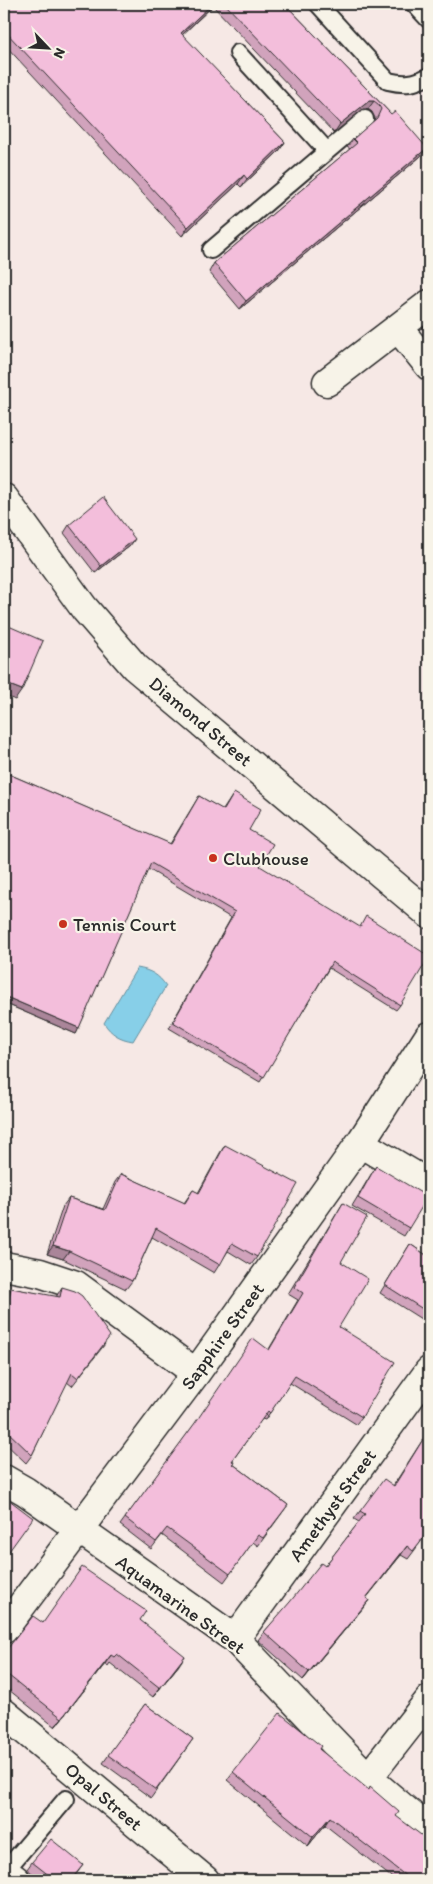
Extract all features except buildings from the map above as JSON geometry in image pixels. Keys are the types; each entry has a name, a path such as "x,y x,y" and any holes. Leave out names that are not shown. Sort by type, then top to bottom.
{"street":[{"path":"327,382 429,304"},
{"path":"398,328 429,366"},
{"name":"Diamond Street","path":"4,498 84,608 136,666 429,914"},
{"name":"Sapphire Street","path":"4,1628 196,1373 360,1143 429,1036"},
{"path":"360,1143 429,1184"},
{"path":"4,1266 40,1273 76,1285 196,1373"},
{"name":"Amethyst Street","path":"235,1639 429,1371"},
{"name":"Aquamarine Street","path":"4,1479 25,1491 235,1639 368,1778 429,1830"},
{"path":"368,1778 429,1700"},
{"name":"Opal Street","path":"4,1712 205,1880"}],"lane":[{"path":"318,4 388,81 402,85 416,83 429,76"},
{"path":"414,4 429,20"},
{"path":"238,53 327,151"},
{"path":"211,250 365,119"},
{"path":"8,1874 66,1799"}],"water":[{"path":"137,968 154,974 166,986 133,1041 116,1035 104,1023"}],"place":[{"name":"Clubhouse","path":"213,858"},
{"name":"Tennis Court","path":"63,924"}]}
